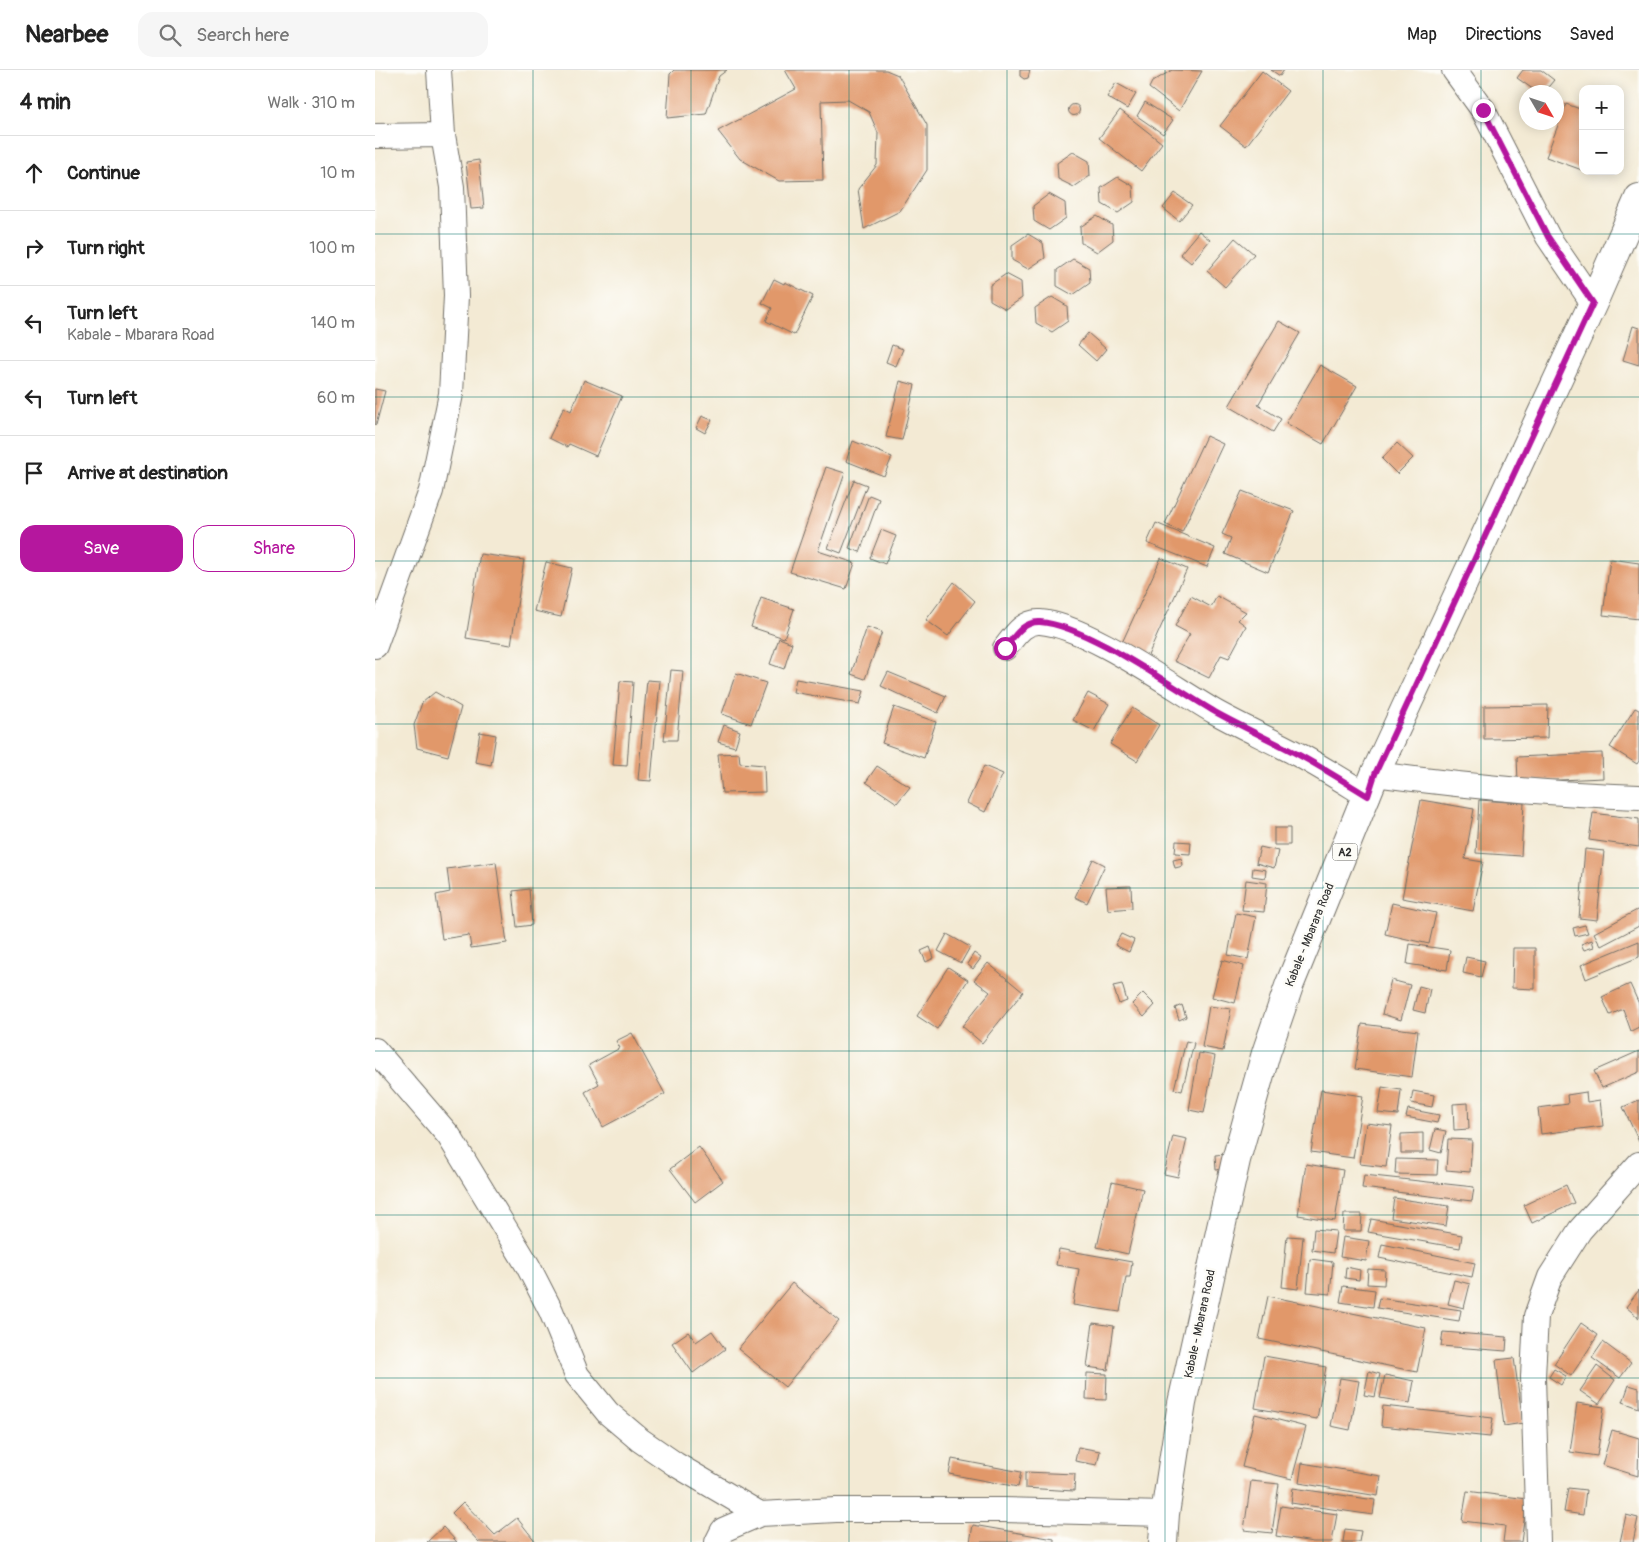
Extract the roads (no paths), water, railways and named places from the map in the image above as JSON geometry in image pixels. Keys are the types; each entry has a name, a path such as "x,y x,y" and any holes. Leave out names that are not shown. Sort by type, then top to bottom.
{"main road":[{"name":"Kabale - Mbarara Road","path":"1163,1542 1165,1514 1182,1403 1238,1151 1266,1053 1289,986 1372,785 1593,303 1639,198"}],"street":[{"path":"375,646 431,491 451,394 456,296 452,187 443,135 439,70"},
{"path":"1454,70 1483,110 1548,237 1593,303"},
{"path":"375,136 443,135"},
{"path":"1005,648 1028,623 1039,622 1066,628 1098,643 1216,712 1301,756 1372,785 1457,785 1575,795 1639,797"},
{"path":"375,1050 442,1128 459,1152 528,1266 551,1311 577,1375 608,1413 640,1440 675,1464 760,1514"},
{"path":"1538,1542 1533,1377 1536,1316 1550,1276 1580,1230 1639,1164"},
{"path":"717,1542 723,1530 760,1514 836,1510 993,1510 1165,1514"}]}
